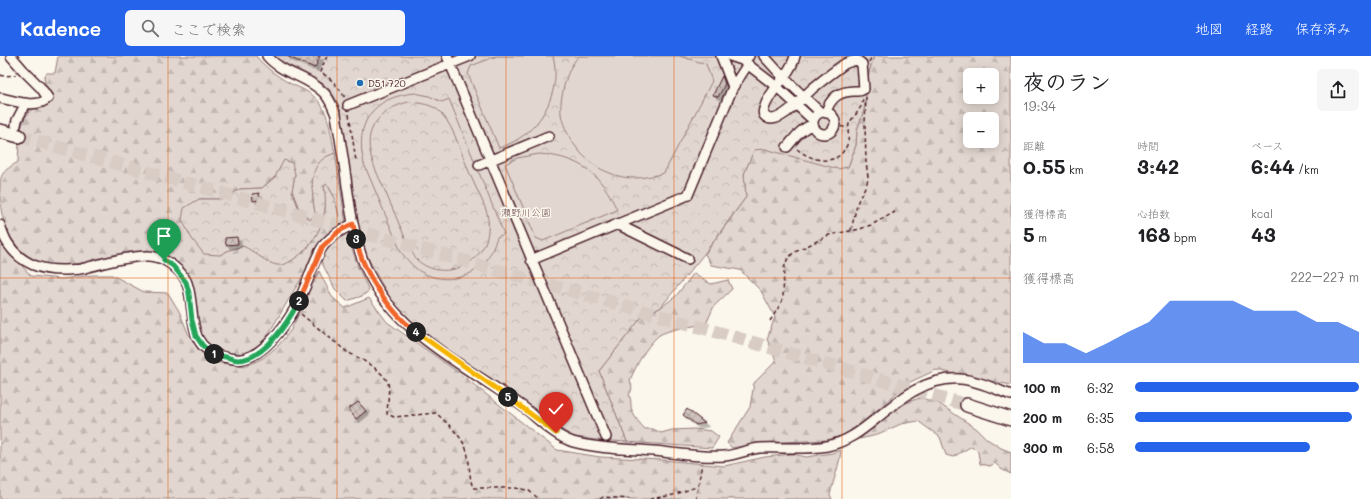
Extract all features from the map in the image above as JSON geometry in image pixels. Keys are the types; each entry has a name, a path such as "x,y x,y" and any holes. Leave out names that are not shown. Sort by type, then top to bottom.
{"highway":[{"path":"0,131 18,130"},
{"path":"967,406 1011,419"}],"street":[{"path":"0,98 38,104 48,98 41,88 11,56"},
{"path":"267,56 272,62 283,69 316,86 325,93 331,103 336,115 357,244 367,270 380,294 408,326 427,341 521,406 556,433 570,441 589,446 703,456 726,456 756,448 826,446 842,442 859,434 888,409 910,393 923,386 941,380 960,379 980,383 1011,395"},
{"path":"348,105 448,60 470,56"},
{"path":"721,56 733,87"},
{"path":"730,56 746,60 796,105 813,123 818,132 827,134 831,131 834,125 832,117 803,97 764,56"},
{"path":"789,146 803,130 813,123 818,113 823,112 837,95 840,93 861,91 865,89 862,64 857,60 851,61 843,65 803,97 796,105 777,118 766,118 763,114 763,110 787,72 795,56"},
{"path":"448,60 606,437"},
{"path":"531,260 688,194 733,87 746,60"},
{"path":"18,130 17,120 26,103"},
{"path":"479,164 549,136"},
{"path":"0,226 7,242 18,256 39,268 51,270 79,270 105,262 140,256 153,256 164,260 173,266 186,282 196,336 203,346 216,355 238,360 250,357 265,347 278,333 295,309 304,292 323,246 339,231 353,224"},
{"path":"617,224 688,259"}],"path":[{"path":"869,63 872,56"},
{"path":"0,75 25,72"},
{"path":"789,146 813,159 828,161 837,158 848,144 848,128 850,122 860,108 865,89"},
{"path":"851,230 858,201 867,183 868,177 865,133 865,89"},
{"path":"834,125 848,128"},
{"path":"770,321 783,298 784,268 787,260 799,250 829,235 871,225 895,212"},
{"path":"295,309 347,352 355,355 383,375 388,383 387,414 394,417 436,413 454,429 468,454 470,480 473,488 515,488 528,490 538,499"},
{"path":"696,499 703,456"},
{"path":"650,499 673,495 699,486"},
{"path":"600,499 603,497 630,499"}],"green space":[{"path":"58,56 256,56 276,75 312,95 320,103 326,114 335,153 323,159 312,187 315,214 310,220 300,212 292,191 295,174 275,177 262,188 240,189 224,199 199,199 220,255 229,250 243,246 253,250 270,263 309,247 321,226 325,208 324,186 327,184 335,198 340,221 321,245 266,338 257,346 242,354 230,354 216,348 206,341 201,335 197,322 185,272 177,264 164,256 147,252 76,264 51,265 41,262 28,255 17,246 6,228 2,216 0,202 1,178 4,172 18,162 21,129 25,117 34,108 53,102 45,83 44,76 47,73 55,73"},
{"name":"瀬野川公園","path":"273,56 874,56 869,72 864,110 857,130 856,145 848,167 838,169 765,149 754,150 744,174 746,197 704,254 660,308 644,314 599,371 627,442 574,437 552,424 428,335 394,304 367,256 359,230 341,113 336,100 328,88 322,83"},
{"path":"497,56 553,56 555,66 554,87 551,97 536,124 526,134 499,148 468,74 471,66"},
{"path":"579,56 679,56 706,64 712,81 664,173 637,178 617,176 594,165 574,145 562,119 561,106 566,78"},
{"path":"874,56 1011,56 1011,385 936,370 908,383 862,423 844,435 827,440 758,443 732,448 727,443 750,407 754,383 776,361 767,339 775,317 761,291 740,270 711,265 705,254 746,197 744,174 754,149 765,149 848,167 856,145 857,130 864,110 869,72"},
{"path":"415,93 429,96 442,102 449,99 504,234 497,237 491,253 485,262 478,268 462,277 444,279 435,277 418,270 413,266 401,252 364,164 362,136 365,124 370,114 378,106 400,95","holes":["408,102 435,108 447,120 487,213 488,231 485,243 479,253 471,261 461,267 450,270 439,270 427,267 417,260 409,247 371,156 369,139 371,130 376,122 390,109"]},
{"path":"335,153 348,237 359,269 369,291 362,296 347,301 335,289 320,259 321,245 340,221 335,198 327,184 324,186 324,215 319,230 306,249 294,259 282,265 273,264 243,246 229,250 220,255 204,254 192,239 182,220 184,208 199,199 224,199 240,189 262,188 275,177 284,160 292,163 295,174 292,191 300,212 310,220 315,214 312,185 315,170 324,158"},
{"path":"539,154 566,159 587,169 604,186 617,210 543,241 536,238 505,164 517,158"},
{"path":"0,239 31,276 61,279 93,275 112,275 144,292 168,293 179,311 188,333 199,350 219,363 246,366 263,358 278,346 291,330 319,271 332,297 345,308 369,298 387,322 459,373 557,450 600,457 663,460 724,466 765,457 792,454 807,457 841,450 830,495 832,499 0,499"},
{"path":"694,273 711,284 728,280 732,289 714,306 706,324 668,331 658,336 653,341 642,356 630,380 632,388 629,395 632,411 645,429 653,429 661,433 672,430 695,429 711,431 719,437 712,448 627,442 599,371 644,314 660,308 676,296"},
{"path":"921,398 938,403 977,429 987,439 1001,448 1011,452 1011,474 1001,469 995,463 990,466 980,464 978,452 972,446 953,457 946,455 940,437 918,421 901,424 873,436 859,439 895,409 903,404"}],"building":[{"path":"286,56 320,56 315,68"},
{"path":"722,76 725,84 718,97 713,95"},
{"path":"259,193 260,200 253,201 252,194"},
{"path":"237,237 238,244 226,245 225,238"},
{"path":"358,402 366,411 356,419 348,409"},
{"path":"687,409 705,423 696,425 683,415"}],"tunnel":[{"path":"19,136 710,330 967,405"}],"place":[{"name":"D51 720","path":"360,83"}],"route":[{"path":"164,260 173,266 186,282 196,336 203,346 216,355 238,360 250,357 258,352 278,333 295,309 304,292 314,264 323,246 339,231 353,224 357,244 367,270 380,294 408,326 427,341 521,406 556,433"}]}
